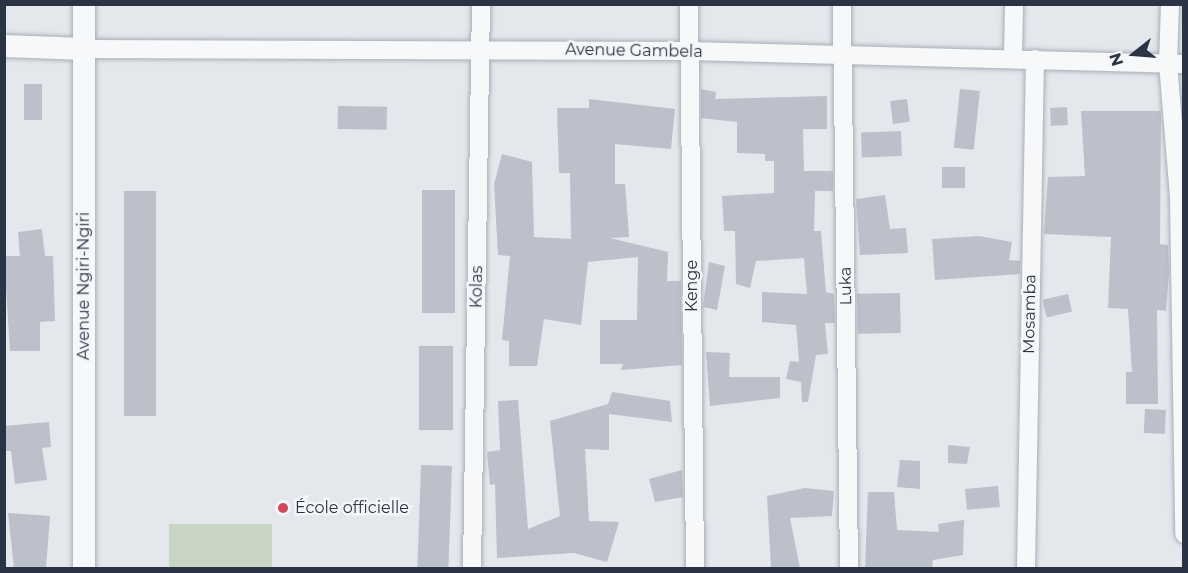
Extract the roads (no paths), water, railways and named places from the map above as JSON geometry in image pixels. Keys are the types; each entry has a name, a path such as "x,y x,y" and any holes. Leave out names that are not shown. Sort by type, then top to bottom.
{"street":[{"name":"Avenue Ngiri-Ngiri","path":"84,4 84,568"},
{"name":"Kolas","path":"472,568 481,4"},
{"name":"Kenge","path":"689,4 695,568"},
{"name":"Luka","path":"842,4 849,568"},
{"path":"1013,56 1014,4"},
{"path":"1170,4 1176,63 1184,534"},
{"path":"4,46 84,49"},
{"name":"Avenue Gambela","path":"84,49 690,51 842,56 1013,56 1035,59 1176,63"},
{"name":"Mosamba","path":"1026,568 1035,59"}],"place":[{"name":"École officielle","path":"283,508"}]}
